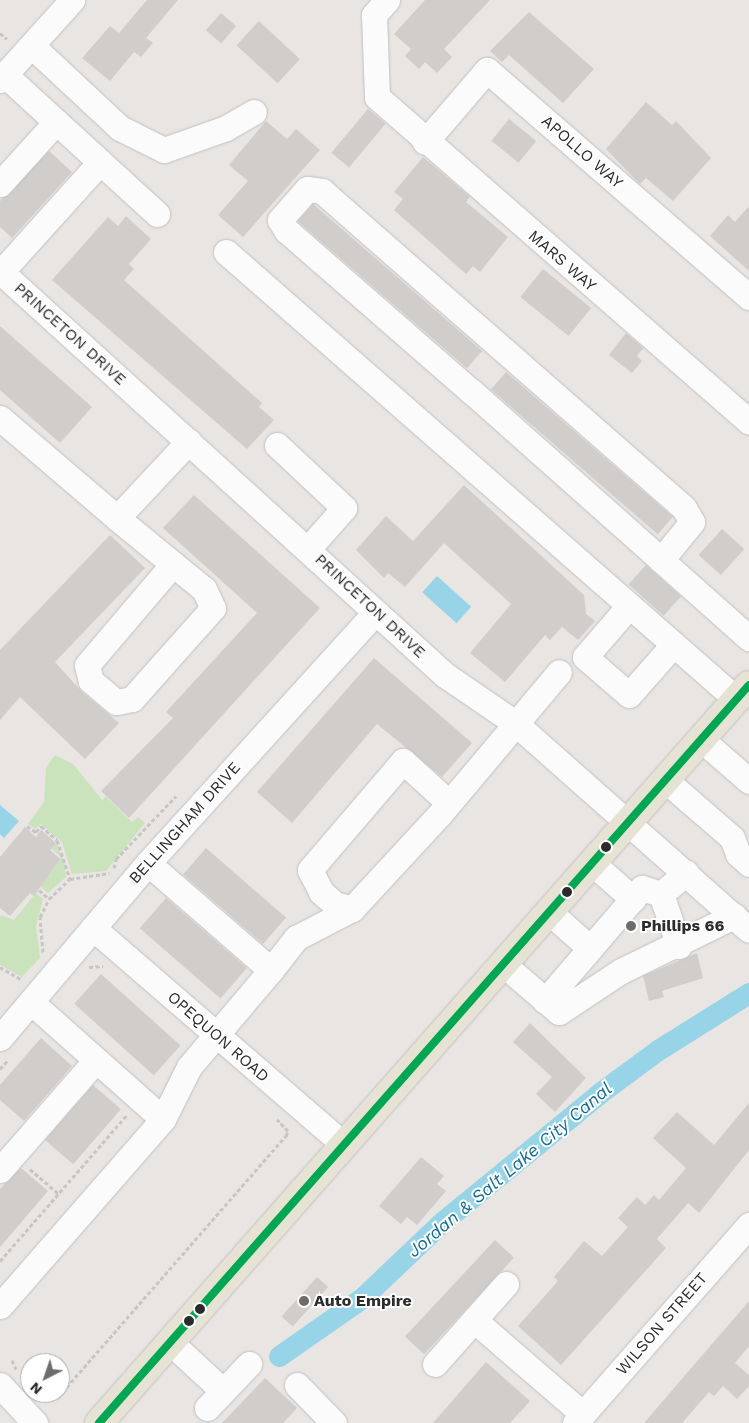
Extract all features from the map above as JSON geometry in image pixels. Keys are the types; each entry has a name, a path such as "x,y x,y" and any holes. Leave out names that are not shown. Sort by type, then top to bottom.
{"main road":[{"path":"99,1423 742,692"}],"street":[{"path":"72,0 2,77 56,122 157,214"},
{"name":"MARS WAY","path":"387,0 374,15 377,97 425,142 749,422"},
{"path":"32,46 120,128 164,150 226,128 254,112"},
{"name":"APOLLO WAY","path":"425,142 487,70 749,297"},
{"path":"0,184 56,122"},
{"path":"0,271 100,162"},
{"path":"661,560 692,522 684,508 322,191 307,189 280,220 286,230 749,638"},
{"path":"226,252 673,645 742,692"},
{"name":"PRINCETON DRIVE","path":"0,271 308,549 375,613 446,675 515,723 741,923"},
{"path":"0,418 204,589 212,608 132,699 116,702 91,680 87,665 173,564"},
{"path":"117,518 189,441"},
{"path":"277,445 344,508 308,549"},
{"path":"629,606 585,657 629,695 673,645"},
{"name":"BELLINGHAM DRIVE","path":"5,1047 27,991 93,928 148,863 375,613"},
{"path":"0,1306 163,1119 171,1095 215,1034 271,970 296,938 352,909 448,802 558,672"},
{"path":"701,739 749,781"},
{"path":"352,909 335,904 321,892 310,870 402,761 448,802"},
{"path":"664,779 732,838 749,864"},
{"path":"591,862 633,899"},
{"path":"148,863 271,970"},
{"path":"661,894 686,873"},
{"path":"545,1001 642,888 661,894"},
{"path":"661,894 679,946"},
{"path":"548,912 590,948"},
{"path":"502,964 559,1012 621,970 741,923"},
{"name":"OPEQUON ROAD","path":"93,928 343,1144"},
{"path":"27,991 96,1060 163,1119"},
{"path":"0,1170 96,1060"},
{"name":"WILSON STREET","path":"579,1419 749,1225"},
{"path":"435,1364 506,1284"},
{"path":"474,1320 579,1419"},
{"path":"170,1342 215,1400 250,1364"},
{"path":"297,1384 334,1423"},
{"path":"0,1385 35,1423"}],"path":[{"path":"44,958 40,917 49,899 70,879 109,874 116,859 180,792"},
{"path":"27,826 36,832 41,826 57,840 70,879"},
{"path":"39,890 49,899"},
{"path":"85,967 110,966"},
{"path":"0,967 27,991"},
{"path":"0,1069 5,1047"},
{"path":"0,1262 133,1108"},
{"path":"70,1383 286,1136 288,1131 271,1114"},
{"path":"25,1165 59,1194"}],"green space":[{"path":"55,755 73,764 103,801 105,796 132,822 138,817 145,823 106,871 72,874 62,842 41,824 35,829 28,824 44,802 46,768"},
{"path":"56,843 64,861 66,877 48,893 41,887 42,880 61,857 51,848"},
{"path":"36,893 43,899 36,926 40,958 22,977 0,965 0,915 14,920"}],"water":[{"path":"437,576 471,607 456,623 422,592"},
{"path":"0,805 19,821 4,838 0,834"}],"building":[{"path":"147,0 178,0 146,38 153,43 141,57 134,52 110,81 82,58 110,26 119,33"},
{"path":"425,0 490,0 444,49 452,57 437,73 425,62 419,69 405,56 411,49 394,34"},
{"path":"529,12 594,69 563,103 509,55 502,62 490,51"},
{"path":"221,13 236,26 221,43 206,30"},
{"path":"259,21 300,59 277,83 236,45"},
{"path":"646,102 672,125 676,121 711,158 673,201 646,178 640,184 606,149"},
{"path":"368,109 386,124 349,167 331,153"},
{"path":"509,119 536,141 519,163 491,141"},
{"path":"266,121 287,139 296,129 320,150 243,237 218,215 248,181 229,165"},
{"path":"49,151 72,172 12,238 0,227 0,201"},
{"path":"423,157 470,197 466,202 508,237 480,272 473,266 466,274 394,210 403,199 394,192"},
{"path":"313,204 482,351 467,368 298,221"},
{"path":"749,206 749,271 710,236 728,215 735,222"},
{"path":"126,216 151,239 129,264 134,269 124,280 262,403 259,407 274,420 247,449 52,280 108,217 118,226"},
{"path":"543,269 591,308 569,336 520,297"},
{"path":"0,326 92,407 60,443 0,390"},
{"path":"626,333 643,348 637,356 642,361 632,373 609,355"},
{"path":"506,372 673,517 658,534 491,389"},
{"path":"464,485 584,595 586,614 595,621 578,640 562,627 550,640 545,635 505,682 470,653 511,604 444,543 405,587 388,573 384,578 356,550 386,516 413,541"},
{"path":"194,495 320,608 129,818 101,791 173,718 166,712 257,613 163,528"},
{"path":"722,529 744,549 721,575 699,555"},
{"path":"110,535 145,568 55,662 82,692 119,723 85,759 20,697 0,720 0,650"},
{"path":"646,565 681,596 664,616 629,584"},
{"path":"374,658 472,743 442,777 377,724 292,823 257,792"},
{"path":"25,827 36,837 41,830 56,843 50,850 60,859 34,896 30,893 10,916 0,908 0,857"},
{"path":"206,848 286,918 263,944 183,874"},
{"path":"166,898 247,968 221,998 140,928"},
{"path":"697,953 703,978 662,991 664,997 649,1001 643,976"},
{"path":"101,974 181,1046 154,1075 74,1004"},
{"path":"530,1023 586,1078 555,1112 536,1094 552,1077 513,1042"},
{"path":"41,1038 72,1066 24,1121 0,1100 0,1085"},
{"path":"93,1085 121,1109 73,1164 45,1140"},
{"path":"749,1103 749,1150 699,1213 688,1203 657,1239 666,1248 561,1365 518,1326 558,1281 554,1277 584,1241 602,1256 628,1227 618,1218 637,1197 645,1205 654,1195 659,1200 686,1168 653,1138 677,1112 714,1145"},
{"path":"421,1157 444,1176 437,1184 446,1191 417,1225 407,1217 401,1224 379,1206"},
{"path":"21,1168 48,1191 0,1247 0,1189"},
{"path":"495,1240 514,1258 424,1354 405,1337"},
{"name":"Auto Empire","path":"317,1277 328,1287 293,1326 282,1316"},
{"path":"749,1301 749,1346 735,1363 749,1375 749,1386 737,1399 723,1386 714,1396 709,1392 682,1423 644,1423"},
{"path":"486,1362 530,1401 510,1423 433,1423"},
{"path":"265,1378 297,1408 283,1423 222,1423"}],"waterway":[{"name":"Jordan & Salt Lake City Canal","path":"279,1356 362,1298 441,1223 601,1092 658,1050 749,993"}],"transit line":[{"path":"99,1423 749,685"}],"place":[{"name":"Phillips 66","path":"631,926"},
{"name":"Auto Empire","path":"304,1301"}]}
